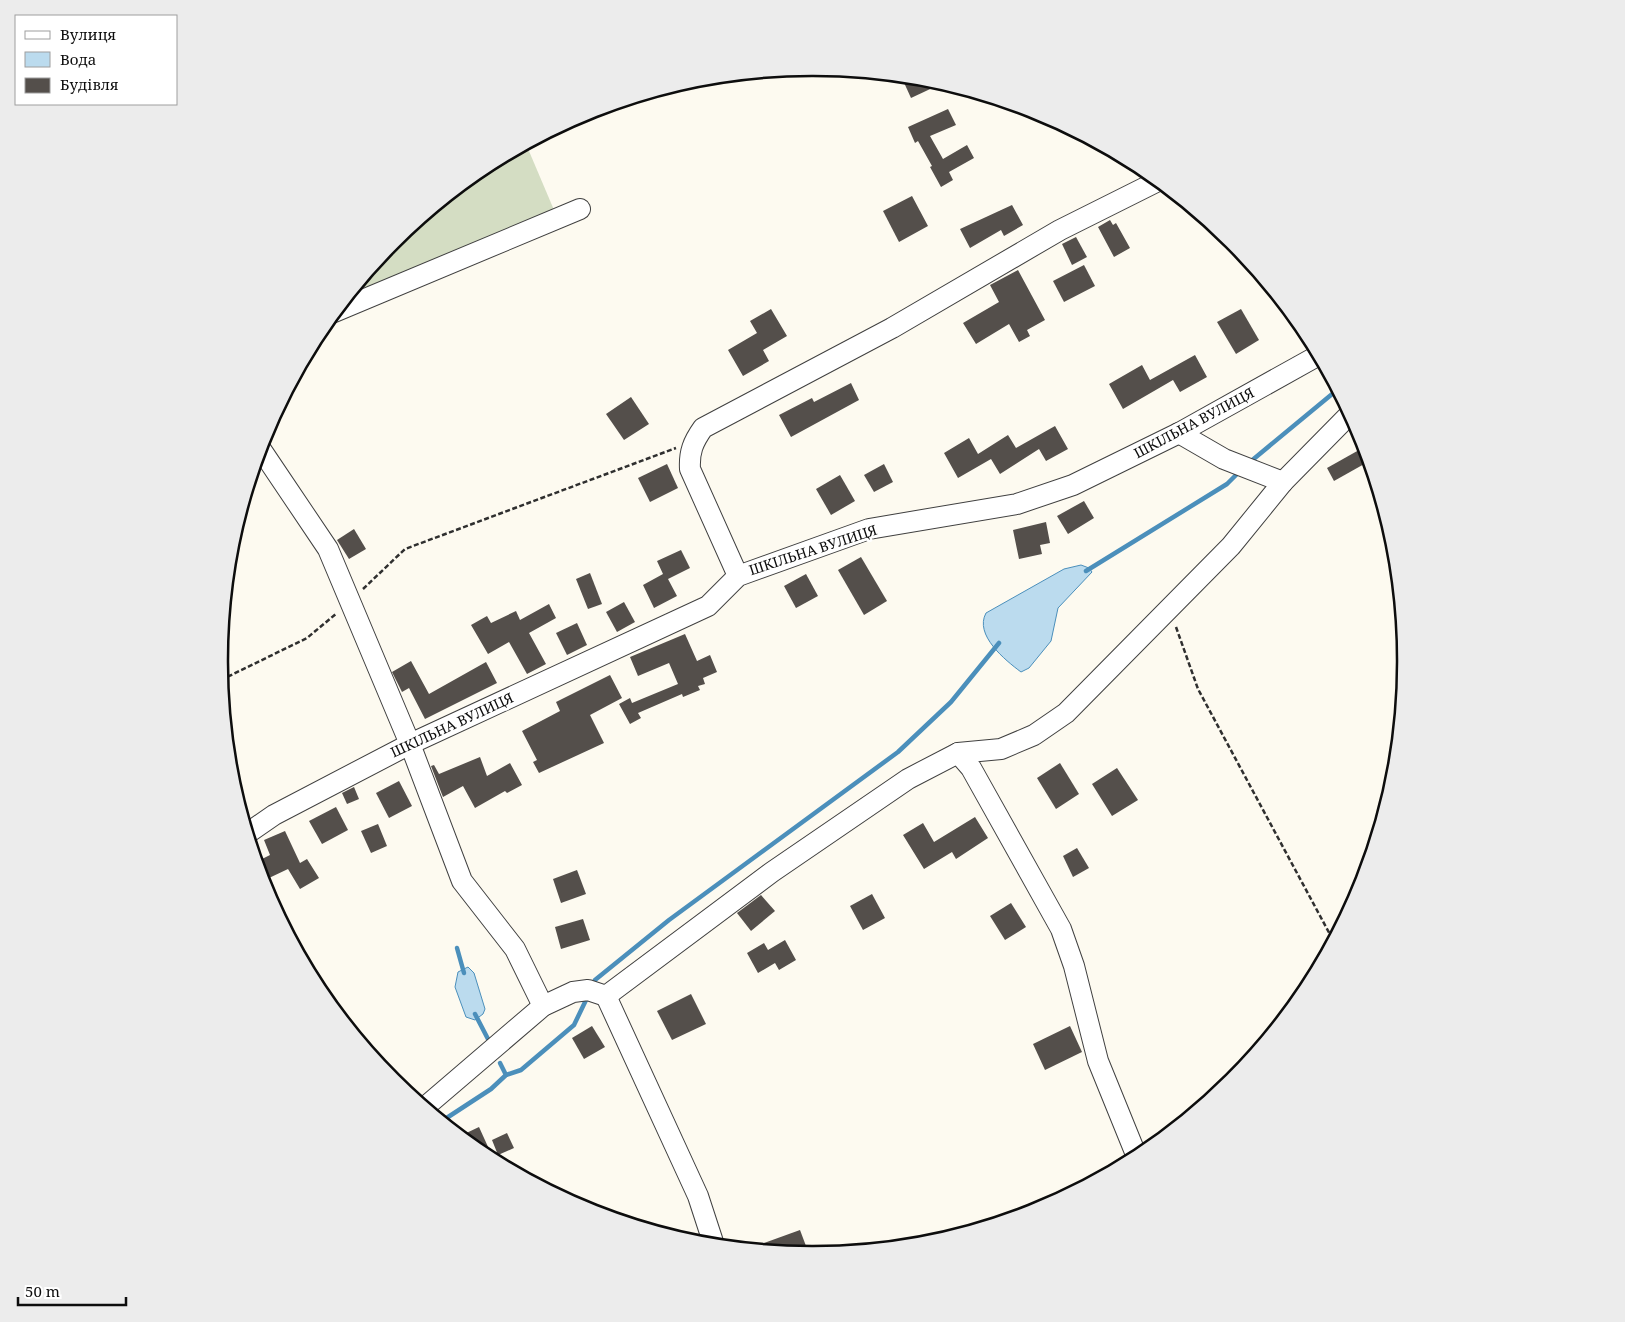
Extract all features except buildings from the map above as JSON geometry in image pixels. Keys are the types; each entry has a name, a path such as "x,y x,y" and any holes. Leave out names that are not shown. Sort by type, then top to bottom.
{"street":[{"path":"738,576 690,469 689,456 694,441 703,428 892,328 1060,230 1151,185"},
{"path":"348,306 580,209"},
{"name":"ШКІЛЬНА ВУЛИЦЯ","path":"253,829 274,815 410,744 708,606 738,576 869,529 1017,504 1074,485 1179,433 1313,359"},
{"path":"606,996 772,872 908,779 958,753 1001,749 1034,735 1066,713 1231,546 1283,482 1345,419"},
{"path":"1179,433 1224,459 1283,482"},
{"path":"265,456 328,549 410,744 462,881 515,949 542,1006"},
{"path":"958,753 970,768 1061,929 1074,966 1098,1062 1134,1149"},
{"path":"430,1103 542,1006 573,992 588,990 606,996 698,1196 711,1237"}],"path":[{"path":"228,676 307,638 350,602 405,549 694,441"},
{"path":"1168,608 1198,689 1330,934"}],"green space":[{"path":"529,150 554,210 359,292 373,275 427,221 488,175"}],"water":[{"path":"1081,565 1089,568 1092,572 1058,608 1051,641 1029,668 1021,672 1000,654 988,638 984,630 983,621 986,613 1064,569"},
{"path":"468,967 474,973 485,1009 483,1014 475,1020 466,1017 455,987 458,972"}],"waterway":[{"path":"1250,462 1332,394"},
{"path":"1086,571 1227,484 1240,471"},
{"path":"595,980 669,920 898,752 951,702 999,643"},
{"path":"457,948 464,973"},
{"path":"448,1117 491,1089 506,1075 521,1070 574,1025 586,1000"},
{"path":"475,1014 488,1039"},
{"path":"500,1063 506,1075"}]}
